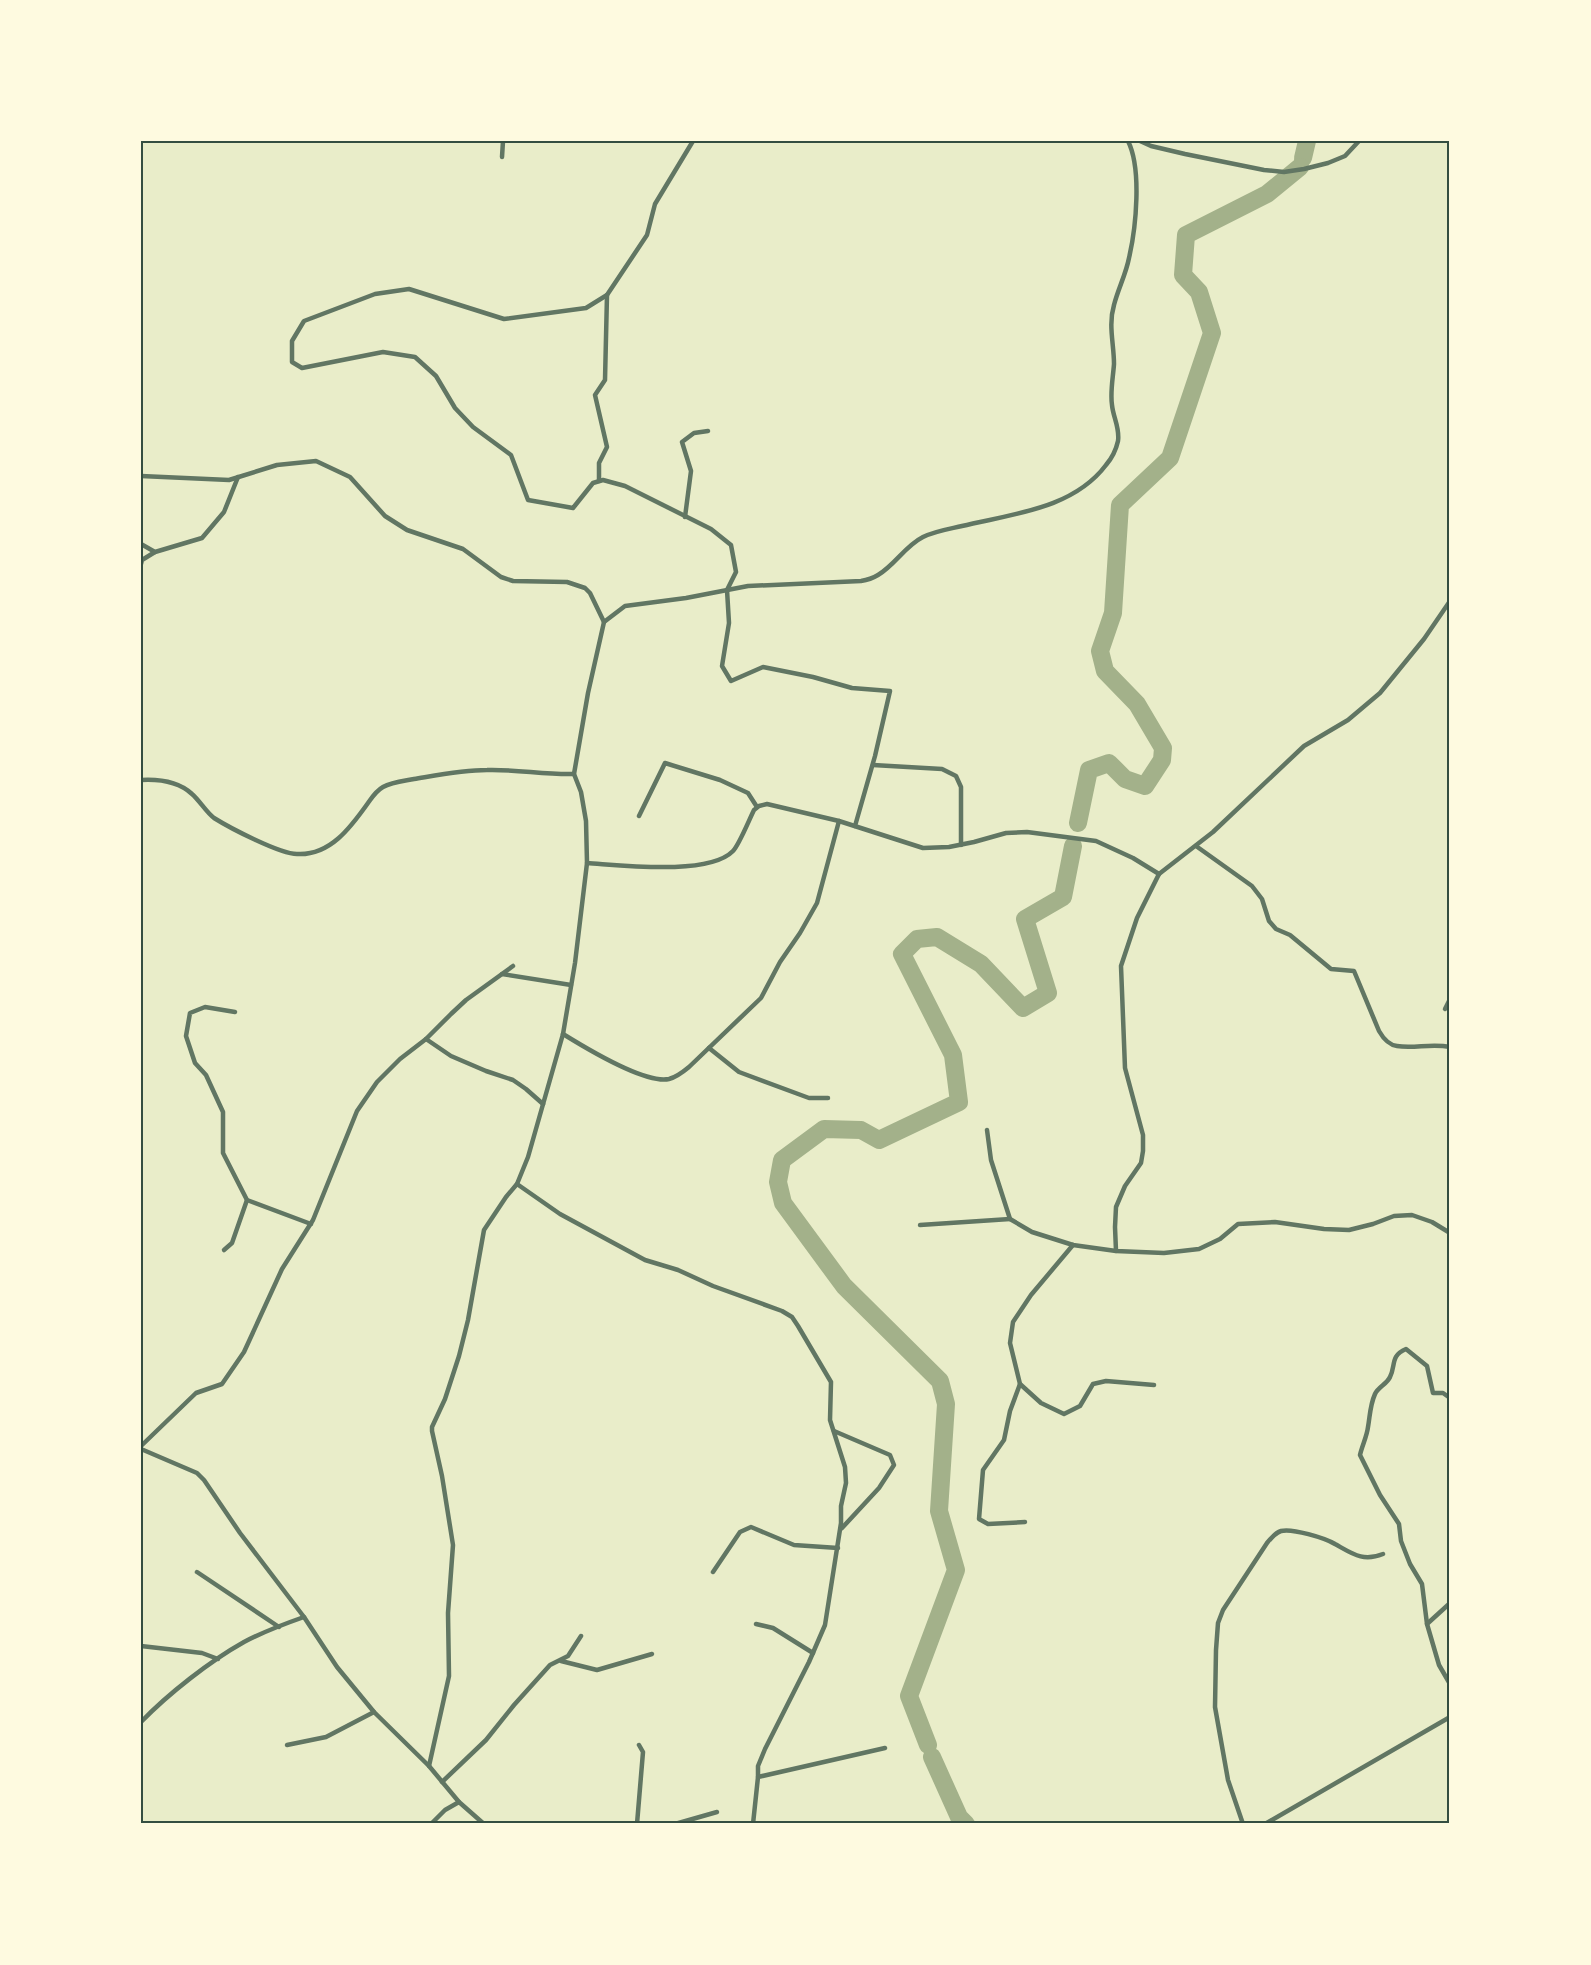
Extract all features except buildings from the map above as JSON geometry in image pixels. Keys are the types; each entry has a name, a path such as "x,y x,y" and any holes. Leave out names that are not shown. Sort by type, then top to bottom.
{"street":[{"path":"502,157 503,141"},
{"path":"693,141 655,204 647,235 606,295 586,308 504,319 409,289 375,294 304,321 292,341 292,362 302,368 383,352 415,357 436,376 454,408 511,455 528,501 573,508 593,483 603,480 625,486 711,529 731,545 736,572 727,590 729,623 722,666 731,681 763,667 852,688 890,691 873,765 855,826"},
{"path":"604,622 625,606 748,586 861,581 876,577 909,546 923,537 939,531 1034,509 1059,501 1086,486 1102,471 1112,457 1119,438 1112,401 1114,363 1111,331 1113,308 1130,256 1137,194 1133,152 1128,141"},
{"path":"1140,141 1185,154 1284,172 1328,163 1345,156 1359,141"},
{"path":"599,482 599,463 607,447 595,395 604,380 606,295"},
{"path":"685,517 691,471 682,442 694,433 708,431"},
{"path":"141,476 229,480 277,465 316,461 350,477 385,516 407,530 463,549 501,577 513,581 567,582 585,588 590,592 604,622 588,693 574,774 581,792 586,821 587,863 563,1034 528,1157 517,1184 484,1230 468,1320 459,1356 445,1399 432,1427 453,1545 448,1613 449,1676 429,1766"},
{"path":"141,564 142,560 155,552 202,538 224,512 238,477"},
{"path":"141,544 155,552"},
{"path":"1116,1251 1116,1207 1125,1186 1141,1163 1143,1151 1143,1135 1125,1068 1121,966 1137,918 1159,874 1196,846 1304,746 1348,720 1380,693 1424,639 1450,601"},
{"path":"639,816 665,763 720,780 748,793 757,807"},
{"path":"873,765 942,769 956,776 961,787 961,845"},
{"path":"141,780 167,782 181,786 192,793 213,817 283,853 297,855 313,854 325,849 350,826 376,791 387,785 433,776 487,770 553,775 574,774"},
{"path":"587,863 652,867 706,864 722,859 733,851 753,810 767,804 839,821 923,848 961,845 1006,833 1027,832 1096,841 1133,858 1159,874"},
{"path":"563,1034 591,1052 636,1073 666,1080 676,1077 761,998 780,962 817,903 839,821"},
{"path":"1196,846 1252,886 1262,899 1269,921 1276,929 1290,935 1331,969 1354,971 1379,1032 1385,1040 1395,1046 1450,1047"},
{"path":"484,1824 459,1802 429,1766 374,1712 337,1667 304,1617 240,1533 204,1480 197,1473 141,1448 196,1394 222,1384 244,1352 282,1269 310,1224 357,1111 377,1082 451,1014 513,966"},
{"path":"502,974 571,985"},
{"path":"1445,1009 1450,999"},
{"path":"235,1012 205,1007 190,1013 186,1036 195,1063 206,1075 223,1112 223,1153 247,1200 310,1224"},
{"path":"426,1039 451,1056 513,1080 543,1104"},
{"path":"709,1048 738,1072 809,1098 828,1098"},
{"path":"987,1130 991,1160 1010,1219"},
{"path":"517,1184 560,1214 645,1260 678,1270 792,1317 831,1382 830,1420 845,1467 846,1483 825,1625 758,1766 753,1824"},
{"path":"224,1250 232,1243 247,1200"},
{"path":"920,1225 1010,1219 1032,1232 1073,1245 1116,1251 1164,1252 1199,1249 1220,1239 1238,1224 1275,1222 1349,1230 1394,1216 1412,1215 1432,1222 1450,1233"},
{"path":"1025,1522 988,1524 979,1519 983,1470 1004,1440 1010,1411 1020,1384 1010,1343 1013,1322 1073,1245"},
{"path":"1450,1398 1443,1393 1433,1392 1427,1366 1410,1351 1406,1349 1402,1351 1393,1361 1390,1377 1374,1395 1368,1417 1368,1429 1360,1455 1380,1495 1399,1524 1401,1541 1410,1564 1422,1584 1427,1624 1439,1665 1450,1684"},
{"path":"1020,1384 1041,1403 1064,1414 1080,1406 1093,1384 1106,1381 1154,1385"},
{"path":"834,1431 890,1455 894,1465 879,1488 840,1530"},
{"path":"713,1572 740,1532 751,1527 794,1545 838,1548"},
{"path":"1243,1824 1228,1780 1215,1707 1218,1623 1223,1610 1267,1543 1282,1530 1322,1538 1354,1556 1372,1557 1383,1554"},
{"path":"197,1572 279,1627"},
{"path":"1427,1624 1449,1604"},
{"path":"141,1722 175,1692 244,1642 304,1617"},
{"path":"756,1624 773,1628 813,1653"},
{"path":"442,1782 486,1740 550,1665 568,1656 581,1636"},
{"path":"141,1646 202,1653 218,1659"},
{"path":"561,1661 597,1670 652,1654"},
{"path":"287,1745 326,1737 374,1712"},
{"path":"1265,1824 1450,1717"},
{"path":"638,1824 643,1752 639,1745"},
{"path":"758,1777 885,1748"},
{"path":"431,1824 444,1810 459,1802"},
{"path":"675,1824 717,1812"}],"waterway":[{"path":"1303,158 1307,141"},
{"path":"1078,823 1089,770 1109,763 1125,779 1145,786 1162,760 1163,748 1137,704 1105,671 1100,651 1113,613 1120,505 1170,458 1212,333 1199,292 1183,275 1186,235 1267,194 1300,167"},
{"path":"928,1745 909,1696 956,1570 939,1511 946,1404 940,1381 844,1286 783,1203 778,1182 782,1160 824,1129 861,1130 879,1140 959,1102 953,1055 902,954 917,939 937,937 981,964 1023,1008 1048,993 1025,919 1063,897 1073,846"},
{"path":"932,1757 959,1817 966,1824"}]}
